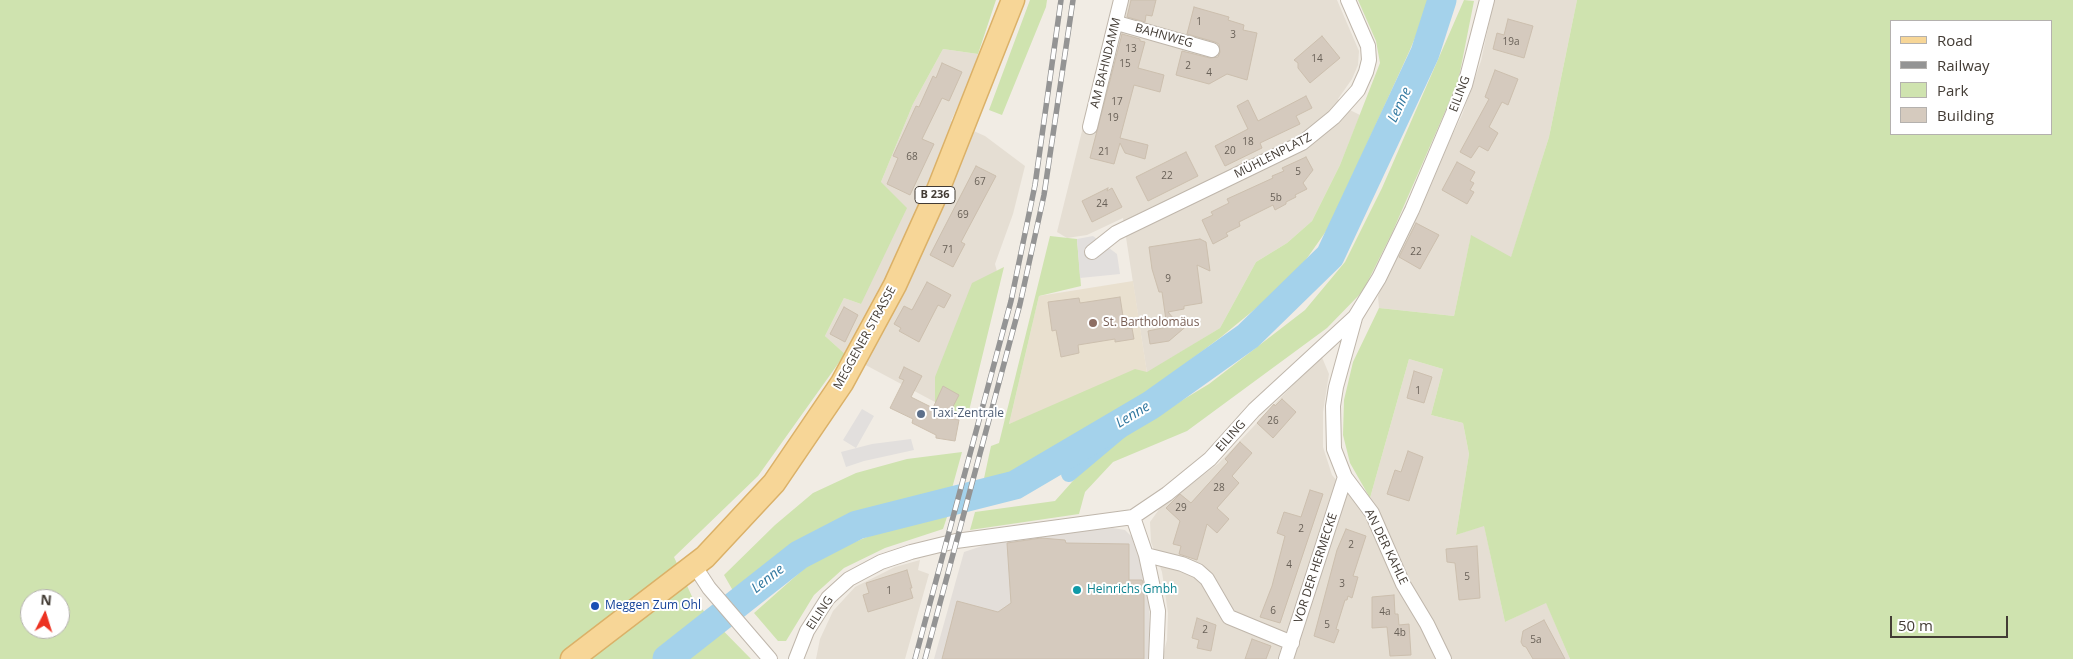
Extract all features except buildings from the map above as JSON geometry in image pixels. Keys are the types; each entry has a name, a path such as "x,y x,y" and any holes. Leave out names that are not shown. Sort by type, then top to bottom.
{"main road":[{"name":"MEGGENER STRASSE","path":"577,656 705,557 774,483 849,372 895,285 934,198 1013,0"}],"street":[{"name":"AM BAHNDAMM","path":"1090,127 1121,0"},
{"name":"MÜHLENPLATZ","path":"1092,252 1116,233 1302,143 1334,117 1358,90 1366,72 1368,60 1368,46 1348,0"},
{"name":"EILING","path":"796,659 807,631 828,598 849,579 881,562 956,540 1133,517 1167,494 1210,459 1254,410 1356,317 1379,278 1412,210 1465,85 1487,0"},
{"name":"BAHNWEG","path":"1116,23 1212,50"},
{"name":"AN DER KAHLE","path":"1356,317 1336,387 1333,406 1334,449 1345,477 1372,512 1403,584 1427,624 1444,659"},
{"name":"VOR DER HERMECKE","path":"1286,659 1345,477"},
{"path":"1133,517 1146,555 1158,611 1156,659"},
{"path":"1146,555 1182,564 1198,571 1207,579 1229,617 1292,643"},
{"path":"694,565 709,588 766,654"}],"shaded area":[{"path":"1126,0 1337,0 1359,51 1358,65 1352,79 1338,99 1350,110 1360,115 1340,165 1312,221 1287,243 1256,262 1220,328 1147,373 1123,218 1087,235 1067,238 1057,232 1083,127 1094,130"},
{"path":"1494,0 1577,0 1549,137 1511,258 1471,236 1454,316 1379,308 1378,296 1388,268 1462,115 1481,61"},
{"path":"943,49 978,54 972,75 951,121 985,136 1025,166 1013,214 995,264 1000,283 963,417 845,354 825,336 844,298 861,304 881,182 913,104"},
{"path":"1093,236 1117,254 1120,274 1080,278 1077,239"},
{"path":"1133,281 1147,373 1009,424 1039,296"},
{"path":"1321,355 1329,374 1323,412 1323,447 1332,475 1361,509 1370,498 1409,359 1443,369 1431,415 1463,423 1469,454 1456,535 1484,525 1505,622 1546,602 1570,659 1162,659 1167,640 1168,613 1162,572 1151,542 1150,522 1160,508 1219,463"},
{"path":"862,409 874,416 856,448 843,440"},
{"path":"911,439 914,450 846,467 841,452 872,444"},
{"name":"Heinrichs Gmbh","path":"1113,528 1125,530 1133,538 1141,561 1149,597 1150,659 934,659 964,552 991,543 1063,531"},
{"path":"920,560 918,570 929,574 905,659 816,659 820,639 833,611 855,587 895,567"}],"green space":[{"path":"0,0 996,0 978,54 943,49 913,104 881,182 907,208 861,304 844,298 825,336 845,354 758,476 674,557 694,601 751,659 0,659"},
{"path":"1030,0 1047,0 1046,7 1002,115 989,110"},
{"path":"1358,0 1431,0 1329,227 1293,278 1221,337 1157,385 1019,471 983,483 991,446 999,443 1050,236 1077,239 1081,286 1039,296 1009,424 1135,369 1147,372 1220,328 1256,262 1287,243 1312,221 1340,165 1380,63 1376,41"},
{"path":"1464,0 1474,1 1458,82 1392,233 1363,291 1327,328 1187,431 1113,462 1085,492 1079,514 970,530 975,512 1055,501 1088,464 1125,435 1209,384 1305,310 1345,262 1382,188"},
{"path":"1577,0 2073,0 2073,659 1570,659 1546,603 1505,622 1484,526 1456,535 1469,454 1463,423 1431,415 1443,369 1409,359 1370,498 1350,463 1343,435 1344,400 1353,362 1379,308 1454,316 1471,235 1511,257 1549,137"},
{"path":"1004,267 967,419 935,402 935,377 972,283"},
{"path":"962,452 951,492 867,512 816,534 781,556 736,596 724,575 775,525 813,493 856,473 907,459"},
{"path":"948,514 943,529 885,548 844,568 814,595 786,641 778,641 754,613 806,567 837,549 887,529"}],"waterway":[{"name":"Lenne","path":"667,659 799,555 857,525 1015,485 1151,405 1248,336 1330,256 1425,53 1442,0"},
{"path":"1069,474 1151,405"}],"railway":[{"path":"915,659 1011,301 1035,185 1061,0"},
{"path":"925,659 1020,304 1044,195 1073,0"}],"place":[{"name":"St. Bartholomäus","path":"1093,323"},
{"name":"Taxi-Zentrale","path":"921,414"},
{"name":"Heinrichs Gmbh","path":"1077,590"},
{"name":"Meggen Zum Ohl","path":"595,606"}]}
